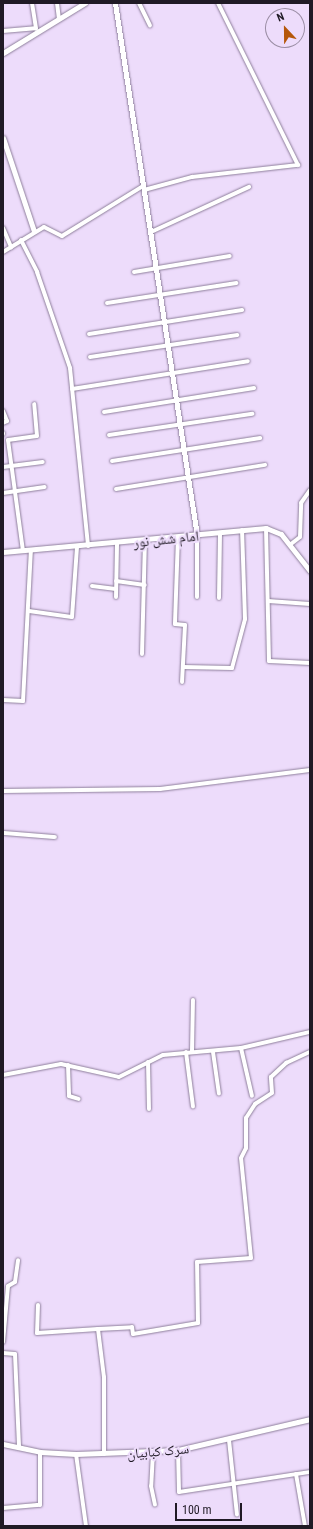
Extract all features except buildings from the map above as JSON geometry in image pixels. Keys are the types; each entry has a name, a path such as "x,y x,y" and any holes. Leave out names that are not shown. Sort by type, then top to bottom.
{"street":[{"path":"32,3 36,30"},
{"path":"57,3 58,19"},
{"path":"115,3 143,188 166,320 190,477 197,536 197,597"},
{"path":"139,3 150,26"},
{"path":"3,252 34,231 44,227 62,236 143,188 192,177 298,165 218,3"},
{"path":"3,53 36,30 58,19 82,4"},
{"path":"3,31 36,30"},
{"path":"3,138 6,154 34,231"},
{"path":"151,232 250,186"},
{"path":"3,228 11,247"},
{"path":"20,240 39,280 70,368 88,546"},
{"path":"134,272 230,256"},
{"path":"107,303 236,283"},
{"path":"89,334 166,320 242,310"},
{"path":"90,357 237,336"},
{"path":"72,389 248,361"},
{"path":"104,412 254,388"},
{"path":"23,551 8,440 37,436 34,404"},
{"path":"3,411 7,421 3,422"},
{"path":"109,435 252,414"},
{"path":"112,461 260,438"},
{"path":"3,467 43,462"},
{"path":"116,489 265,465"},
{"path":"3,493 45,486"},
{"path":"291,544 300,537 301,503 310,490"},
{"path":"310,571 291,544 281,534 266,528 269,662 310,663"},
{"name":"امام شش نور","path":"3,552 117,544 266,528"},
{"path":"183,667 232,668 245,619 242,530"},
{"path":"219,598 220,533"},
{"path":"178,538 175,624 185,625 182,682"},
{"path":"142,654 145,541"},
{"path":"116,597 117,544"},
{"path":"29,611 72,617 77,547"},
{"path":"3,700 23,701 29,611 31,550"},
{"path":"116,581 145,585"},
{"path":"92,586 116,589"},
{"path":"268,601 310,604"},
{"path":"3,791 160,789 310,770"},
{"path":"3,833 55,837"},
{"path":"192,1051 193,1000"},
{"path":"3,1075 68,1065 119,1077 163,1055 192,1051 213,1052 241,1048 310,1032"},
{"path":"241,1048 252,1096"},
{"path":"186,1052 193,1107"},
{"path":"213,1052 219,1094"},
{"path":"38,1305 37,1333 132,1327 133,1334 198,1323 197,1262 252,1258 246,1181 241,1158 246,1148 246,1118 255,1104 272,1093 272,1078 286,1063 310,1052"},
{"path":"148,1062 149,1109"},
{"path":"68,1065 69,1096 79,1099"},
{"path":"3,1342 8,1286 15,1282 18,1260"},
{"path":"98,1328 104,1377 104,1455"},
{"path":"3,1353 15,1354 19,1446"},
{"name":"سرک کبابیان","path":"3,1444 19,1446 40,1452 104,1455 178,1450 229,1440 310,1419"},
{"path":"229,1440 231,1484 237,1515"},
{"path":"178,1450 179,1492 310,1472"},
{"path":"3,1508 40,1505 40,1452"},
{"path":"153,1452 151,1486 155,1505"},
{"path":"76,1454 86,1526"},
{"path":"296,1474 305,1526"}]}
